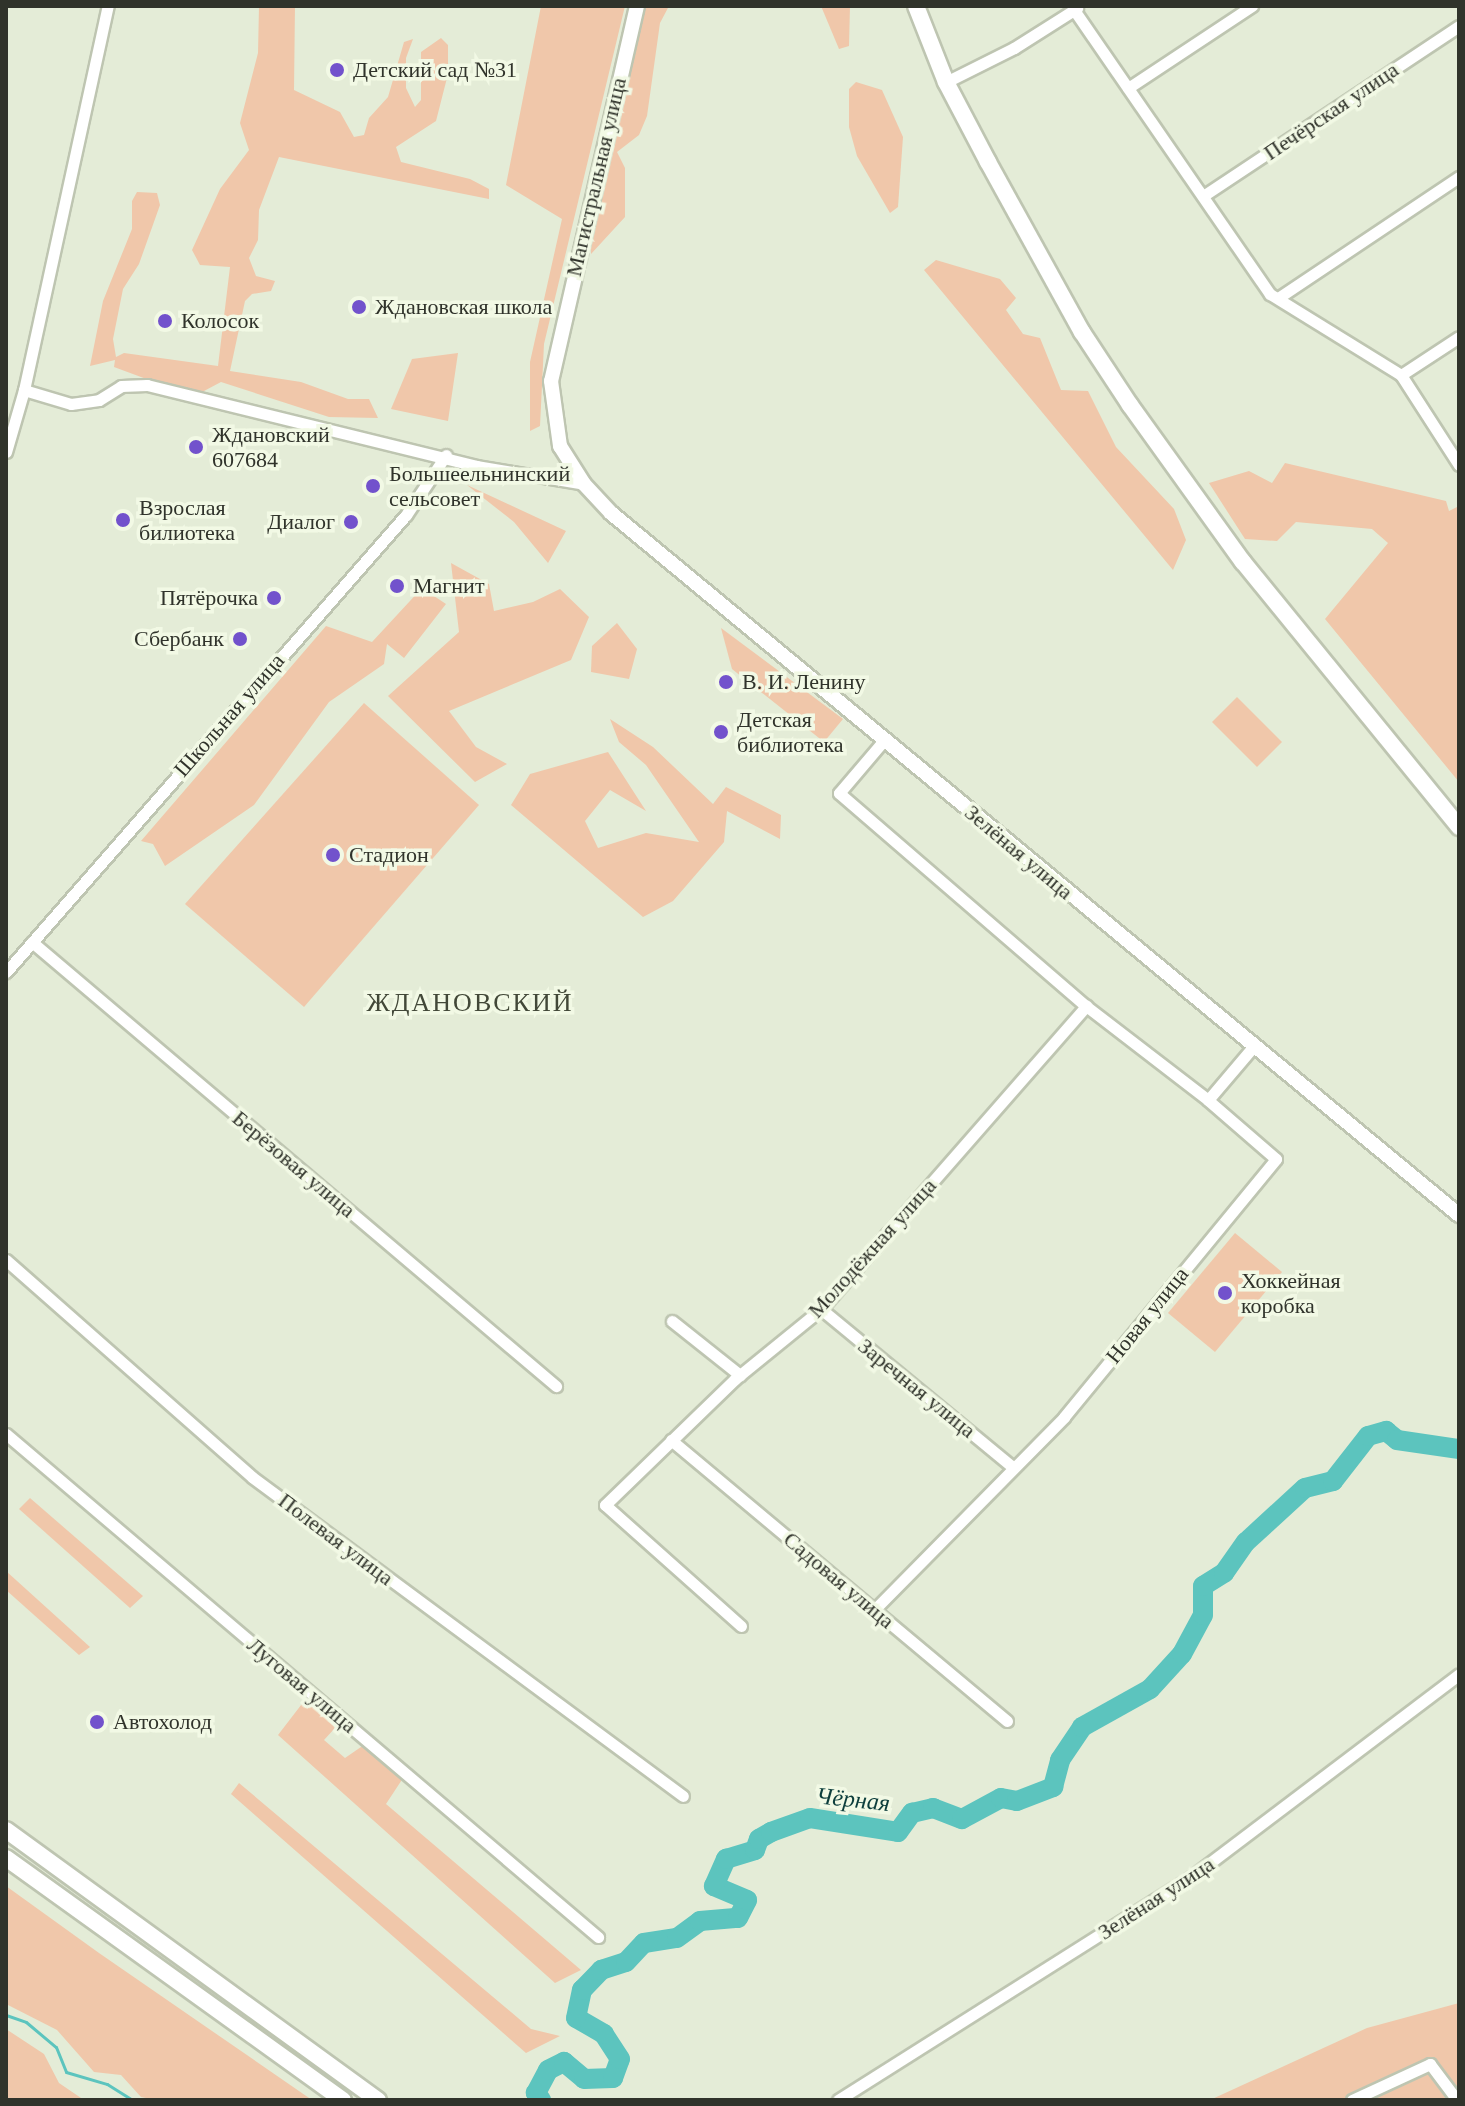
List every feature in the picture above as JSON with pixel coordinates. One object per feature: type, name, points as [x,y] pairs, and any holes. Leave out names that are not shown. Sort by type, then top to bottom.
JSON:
[{"type":"main road","points":[[916,6],[946,82],[1082,332],[1186,489],[1459,827]]},
{"type":"main road","points":[[6,1830],[378,2100]]},
{"type":"main road","points":[[6,1858],[343,2100]]},
{"type":"street","points":[[6,452],[24,390],[108,6]]},
{"type":"street","name":"Магистральная улица","points":[[584,484],[560,446],[551,381],[637,6]]},
{"type":"street","points":[[1128,88],[1252,6]]},
{"type":"street","points":[[946,82],[1077,8],[1128,88],[1278,298],[1401,375],[1459,465]]},
{"type":"street","name":"Печёрская улица","points":[[1203,196],[1459,26]]},
{"type":"street","points":[[1278,298],[1459,177]]},
{"type":"street","points":[[1401,375],[1459,337]]},
{"type":"street","points":[[24,390],[71,404],[99,400],[121,386],[147,385],[303,426],[446,455],[477,466],[584,484]]},
{"type":"street","name":"Школьная улица","points":[[6,972],[406,515],[446,455]]},
{"type":"street","name":"Зелёная улица","points":[[584,484],[611,513],[1459,1215]]},
{"type":"street","points":[[885,739],[839,793],[1086,1006],[1208,1100],[1253,1047]]},
{"type":"street","name":"Берёзовая улица","points":[[32,942],[556,1386]]},
{"type":"street","name":"Молодёжная улица","points":[[741,1626],[605,1505],[740,1375],[821,1309],[1086,1006]]},
{"type":"street","name":"Новая улица","points":[[874,1610],[1064,1417],[1276,1159],[1208,1100]]},
{"type":"street","name":"Полевая улица","points":[[6,1260],[252,1477],[683,1796]]},
{"type":"street","name":"Заречная улица","points":[[821,1309],[1013,1467]]},
{"type":"street","points":[[672,1321],[740,1375]]},
{"type":"street","name":"Луговая улица","points":[[6,1434],[598,1937]]},
{"type":"street","name":"Садовая улица","points":[[671,1440],[1007,1721]]},
{"type":"street","name":"Зелёная улица","points":[[838,2100],[1191,1877],[1459,1674]]},
{"type":"street","points":[[1352,2100],[1430,2064],[1457,2100]]},
{"type":"shaded area","points":[[259,6],[295,6],[294,90],[340,112],[354,137],[364,135],[369,118],[388,97],[404,42],[413,39],[406,58],[406,88],[415,107],[421,100],[421,52],[441,38],[448,45],[448,74],[436,121],[396,147],[401,162],[470,179],[489,189],[489,199],[279,157],[259,210],[258,240],[249,258],[256,276],[275,281],[271,291],[252,294],[245,301],[230,371],[301,382],[348,399],[369,399],[378,418],[329,417],[221,382],[204,391],[176,390],[114,367],[115,360],[90,366],[103,301],[132,229],[132,201],[137,192],[157,193],[160,205],[139,264],[123,289],[113,339],[116,357],[124,353],[218,366],[230,267],[200,265],[192,250],[220,189],[249,150],[240,123],[258,53]]},
{"type":"shaded area","points":[[541,6],[625,6],[544,344],[540,426],[530,431],[530,362],[562,219],[506,185]]},
{"type":"shaded area","points":[[642,6],[669,6],[660,23],[647,116],[639,135],[617,152],[625,168],[625,217],[591,254],[591,219]]},
{"type":"shaded area","points":[[821,6],[850,6],[849,46],[839,49]]},
{"type":"shaded area","points":[[856,82],[882,90],[903,137],[898,207],[890,213],[857,156],[849,127],[849,89]]},
{"type":"shaded area","points":[[936,260],[1000,279],[1016,298],[1006,310],[1023,334],[1040,338],[1061,390],[1088,391],[1116,447],[1174,509],[1186,540],[1173,570],[924,270]]},
{"type":"shaded area","points":[[458,353],[448,421],[391,409],[412,359]]},
{"type":"shaded area","points":[[1285,463],[1446,501],[1449,511],[1459,506],[1459,782],[1325,619],[1388,543],[1372,529],[1296,522],[1277,541],[1245,539],[1209,483],[1249,471],[1272,483]]},
{"type":"shaded area","points":[[467,485],[566,531],[548,563],[514,522]]},
{"type":"shaded area","points":[[451,563],[489,584],[494,611],[533,602],[560,589],[589,617],[571,660],[449,711],[476,747],[507,764],[475,782],[388,696],[459,632]]},
{"type":"shaded area","points":[[422,588],[446,604],[404,658],[387,644],[384,664],[329,702],[254,805],[165,866],[153,844],[141,841],[326,626],[372,642]]},
{"type":"shaded area","points":[[617,623],[637,649],[629,679],[591,672],[592,646]]},
{"type":"shaded area","points":[[721,628],[843,719],[824,742],[732,669]]},
{"type":"shaded area","points":[[1237,697],[1282,742],[1257,767],[1212,722]]},
{"type":"shaded area","name":"Стадион","points":[[364,703],[479,805],[304,1007],[185,904]]},
{"type":"shaded area","points":[[610,719],[653,747],[713,804],[726,787],[781,815],[780,839],[727,811],[724,842],[673,901],[643,917],[511,805],[530,774],[608,752],[646,811],[610,790],[585,821],[598,848],[646,833],[699,842],[646,765],[619,742]]},
{"type":"shaded area","name":"Хоккейная коробка","points":[[1235,1233],[1282,1272],[1215,1352],[1168,1313]]},
{"type":"shaded area","points":[[30,1498],[143,1596],[130,1608],[19,1509]]},
{"type":"shaded area","points":[[6,1571],[90,1647],[79,1655],[6,1590]]},
{"type":"shaded area","points":[[308,1696],[335,1728],[324,1740],[345,1758],[374,1738],[409,1769],[386,1804],[581,1970],[555,1983],[278,1735]]},
{"type":"shaded area","points":[[239,1783],[531,2029],[560,2036],[526,2053],[231,1794]]},
{"type":"shaded area","points":[[6,1886],[312,2100],[156,2100],[141,2097],[121,2075],[94,2072],[57,2030],[6,2004]]},
{"type":"shaded area","points":[[1459,2003],[1459,2100],[1210,2100],[1367,2028]]},
{"type":"shaded area","points":[[6,2029],[44,2054],[59,2083],[84,2100],[6,2100]]},
{"type":"waterway","name":"Чёрная","points":[[541,2100],[536,2093],[548,2070],[564,2062],[584,2079],[613,2078],[620,2059],[604,2034],[576,2018],[582,1990],[601,1970],[626,1962],[644,1943],[677,1938],[700,1921],[738,1918],[747,1900],[714,1886],[726,1859],[755,1850],[759,1839],[771,1832],[810,1818],[898,1832],[912,1813],[933,1808],[962,1819],[1001,1798],[1017,1801],[1053,1787],[1060,1760],[1082,1727],[1150,1689],[1182,1654],[1203,1615],[1203,1586],[1224,1573],[1246,1542],[1305,1488],[1333,1481],[1368,1436],[1386,1431],[1397,1440],[1459,1449]]},
{"type":"waterway","points":[[6,2015],[26,2022],[56,2047],[66,2072],[107,2084],[133,2100]]},
{"type":"place","name":"Детский сад №31","points":[[337,70]]},
{"type":"place","name":"Ждановская школа","points":[[359,307]]},
{"type":"place","name":"Колосок","points":[[165,321]]},
{"type":"place","name":"Ждановский 607684","points":[[196,447]]},
{"type":"place","name":"Большеельнинский сельсовет","points":[[373,486]]},
{"type":"place","name":"Взрослая билиотека","points":[[123,520]]},
{"type":"place","name":"Диалог","points":[[351,522]]},
{"type":"place","name":"Магнит","points":[[397,586]]},
{"type":"place","name":"Пятёрочка","points":[[274,598]]},
{"type":"place","name":"Сбербанк","points":[[240,639]]},
{"type":"place","name":"В. И. Ленину","points":[[726,682]]},
{"type":"place","name":"Детская библиотека","points":[[721,732]]},
{"type":"place","name":"Стадион","points":[[333,855]]},
{"type":"place","name":"Хоккейная коробка","points":[[1225,1293]]},
{"type":"place","name":"Автохолод","points":[[97,1722]]},
{"type":"district","name":"ЖДАНОВСКИЙ","points":[[470,1003]]}]
